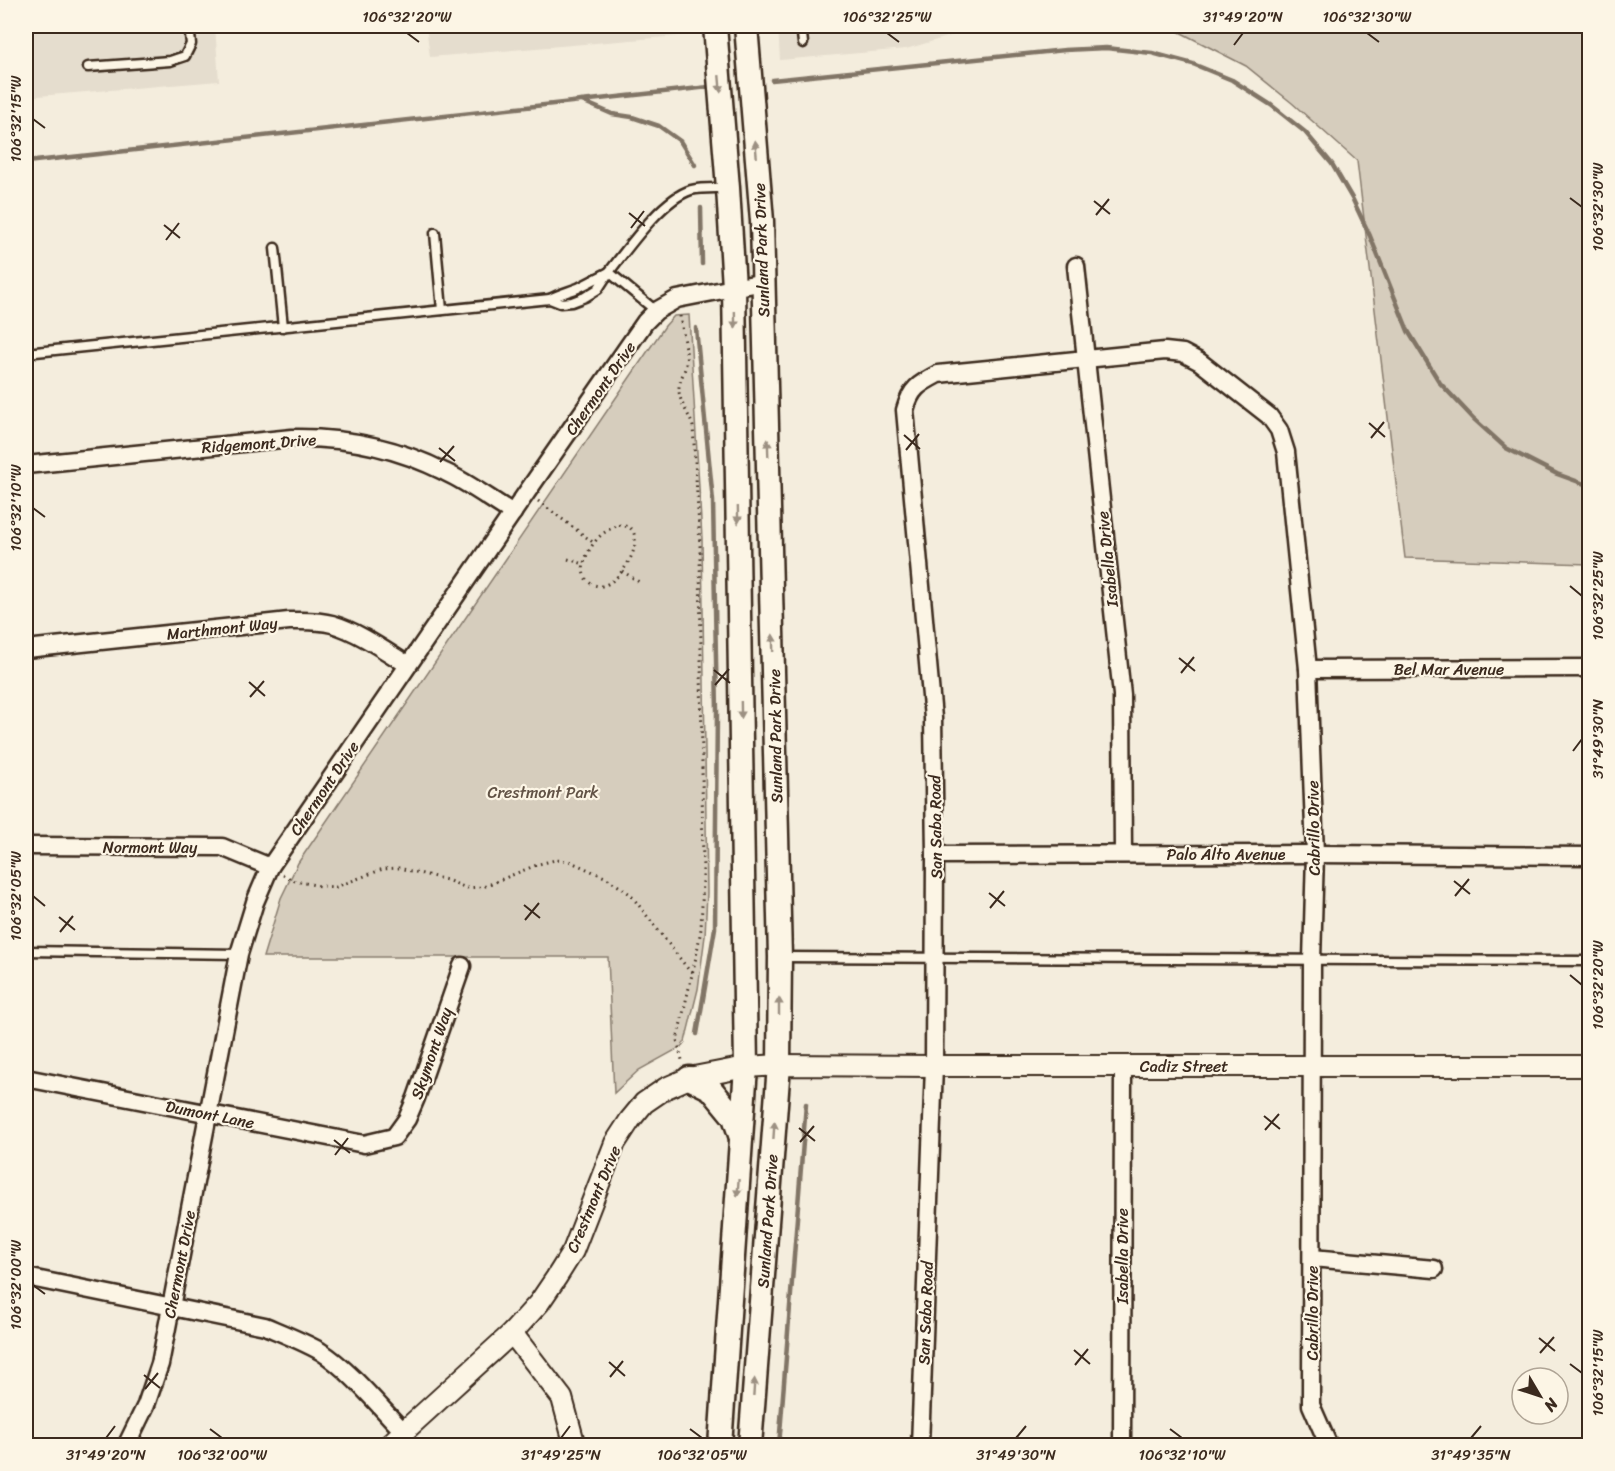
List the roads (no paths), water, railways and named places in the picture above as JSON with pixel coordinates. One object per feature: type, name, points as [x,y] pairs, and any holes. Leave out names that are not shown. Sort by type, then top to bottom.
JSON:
[{"type":"main road","name":"Sunland Park Drive","points":[[715,26],[729,188],[734,287],[747,1067],[720,1446]]},
{"type":"main road","name":"Sunland Park Drive","points":[[746,26],[762,221],[780,957],[779,1065],[750,1446]]},
{"type":"main road","points":[[685,1069],[711,1089],[724,1104],[734,1117],[741,1139]]},
{"type":"street","name":"Isabella Drive","points":[[1076,266],[1122,695],[1123,854]]},
{"type":"street","name":"Chermont Drive","points":[[126,1446],[146,1405],[160,1364],[239,954],[255,902],[270,867],[645,322],[656,311],[676,299],[764,282]]},
{"type":"street","name":"Cabrillo Drive","points":[[1085,359],[1165,351],[1183,353],[1200,362],[1269,416],[1278,430],[1286,452],[1308,669],[1315,854],[1311,1066],[1311,1405],[1329,1446]]},
{"type":"street","name":"San Saba Road","points":[[920,1446],[934,1066],[935,855],[933,718],[905,410],[909,396],[920,383],[938,374],[1085,359]]},
{"type":"street","name":"Ridgemont Drive","points":[[26,465],[292,438],[349,441],[382,448],[446,472],[513,513]]},
{"type":"street","name":"Marthmont Way","points":[[26,649],[289,621],[311,621],[330,623],[352,631],[408,665]]},
{"type":"street","name":"Bel Mar Avenue","points":[[1308,669],[1590,668]]},
{"type":"street","name":"Normont Way","points":[[26,846],[222,847],[270,867]]},
{"type":"street","name":"Palo Alto Avenue","points":[[935,855],[1590,856]]},
{"type":"street","name":"Skymont Way","points":[[394,1137],[407,1119],[416,1098],[462,966]]},
{"type":"street","name":"Crestmont Drive","points":[[388,1446],[512,1333],[538,1303],[573,1251],[615,1143],[644,1103],[666,1088],[685,1069],[779,1065]]},
{"type":"street","name":"Cadiz Street","points":[[779,1065],[1590,1066]]},
{"type":"street","name":"Isabella Drive","points":[[1122,1446],[1123,1066]]},
{"type":"street","name":"Dumont Lane","points":[[26,1078],[364,1144],[394,1137]]},
{"type":"street","points":[[1312,1258],[1434,1269]]},
{"type":"street","points":[[26,1277],[265,1326],[321,1352],[341,1367],[403,1431]]},
{"type":"street","points":[[512,1333],[562,1398],[575,1446]]},
{"type":"lane","points":[[88,67],[170,61],[185,56],[191,44],[189,26]]},
{"type":"lane","points":[[801,26],[803,43]]},
{"type":"lane","points":[[26,353],[550,299],[609,272],[663,207],[677,196],[692,189],[729,188]]},
{"type":"lane","points":[[435,233],[442,310]]},
{"type":"lane","points":[[275,248],[283,327]]},
{"type":"lane","points":[[609,272],[656,311]]},
{"type":"lane","points":[[26,951],[239,954]]},
{"type":"lane","points":[[780,957],[1590,961]]},
{"type":"waterway","points":[[772,80],[1065,50],[1106,48],[1152,53],[1193,64],[1232,80],[1271,105],[1305,132],[1332,164],[1370,236],[1408,331],[1440,383],[1506,448],[1557,474],[1590,486]]},
{"type":"waterway","points":[[26,162],[709,87]]},
{"type":"waterway","points":[[582,101],[612,114],[632,117],[659,126],[680,141],[695,165]]},
{"type":"waterway","points":[[701,208],[702,264]]},
{"type":"waterway","points":[[696,328],[713,501],[717,711],[715,928],[697,1034]]},
{"type":"waterway","points":[[779,1446],[806,1104]]},
{"type":"park label","name":"Crestmont Park","points":[[543,792]]}]
